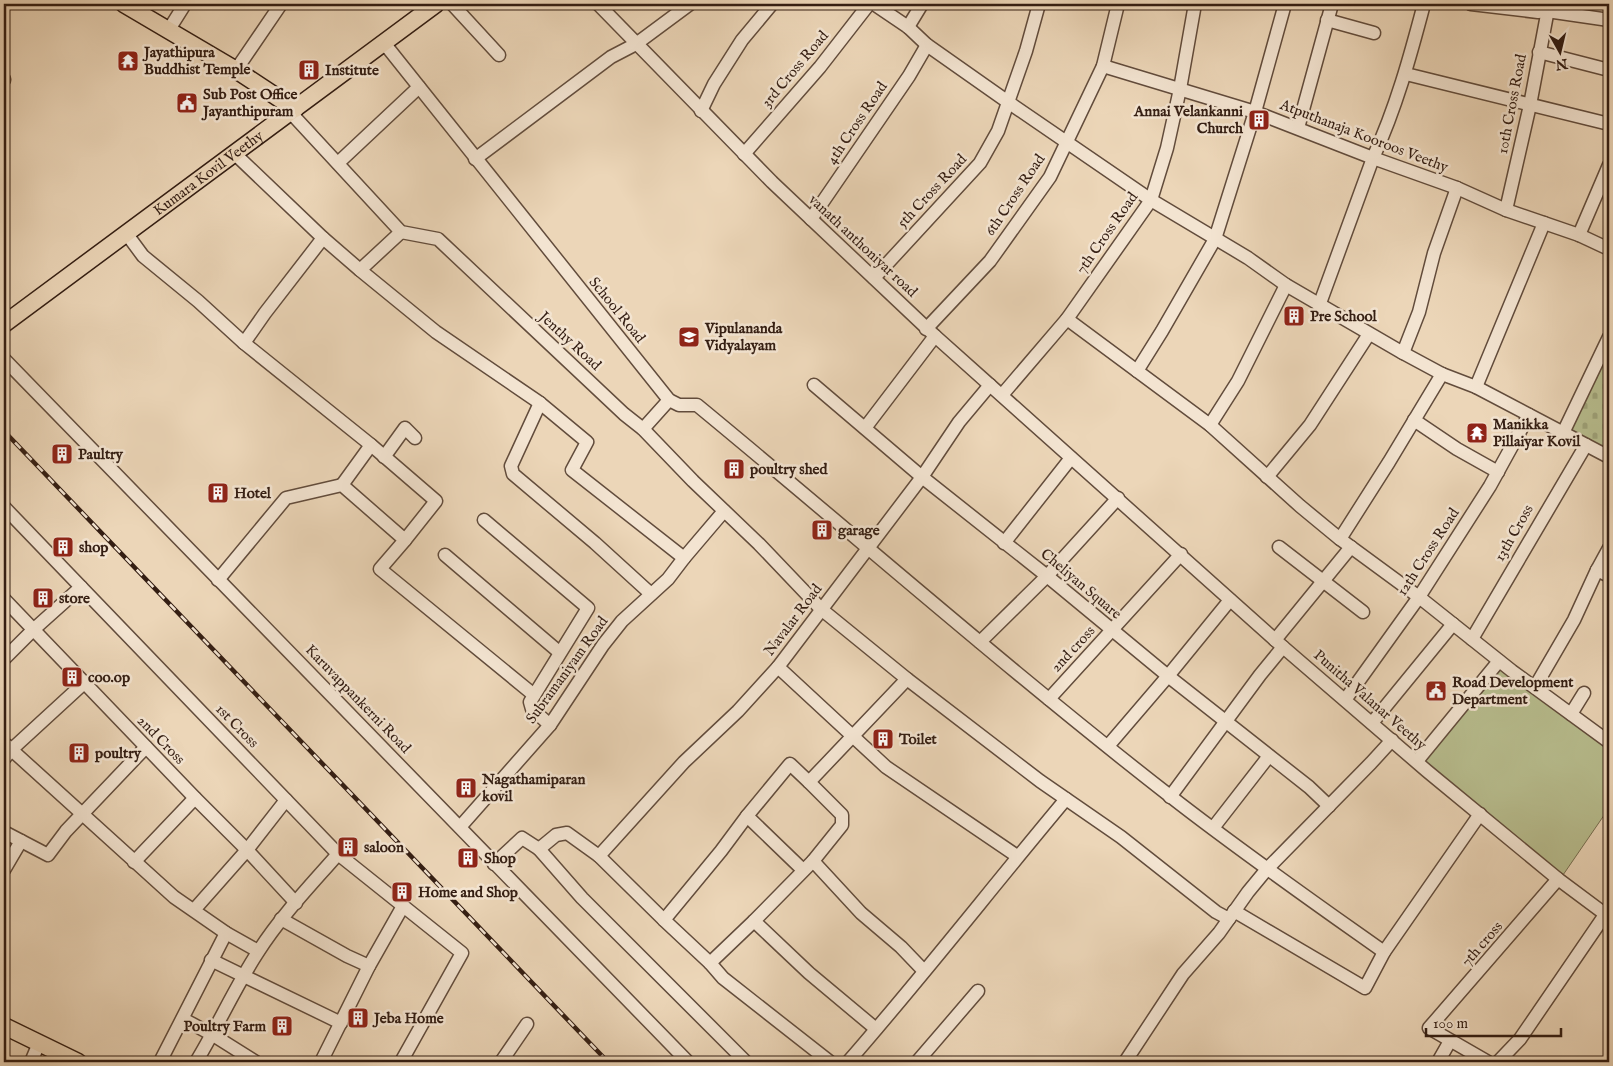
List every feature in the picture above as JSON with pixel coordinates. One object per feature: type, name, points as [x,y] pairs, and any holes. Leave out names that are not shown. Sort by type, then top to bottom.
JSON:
[{"type":"main road","points":[[124,4],[236,70],[293,111]]},
{"type":"main road","name":"Kumara Kovil Veethy","points":[[4,324],[293,111],[384,43],[431,5]]},
{"type":"main road","points":[[4,1026],[78,1062]]},
{"type":"street","points":[[168,31],[186,4]]},
{"type":"street","points":[[236,70],[281,4]]},
{"type":"street","points":[[452,4],[499,55]]},
{"type":"street","name":"vanath anthoniyar road","points":[[598,4],[701,111],[811,219],[931,332],[1118,498]]},
{"type":"street","points":[[475,159],[611,57],[636,44],[690,4]]},
{"type":"street","points":[[701,111],[714,84],[742,40],[772,4]]},
{"type":"street","name":"3rd Cross Road","points":[[744,154],[820,68],[869,4]]},
{"type":"street","points":[[874,4],[908,27],[927,45],[1151,200],[1248,258],[1320,306],[1442,374],[1476,387],[1609,457]]},
{"type":"street","points":[[908,27],[922,4]]},
{"type":"street","name":"5th Cross Road","points":[[874,278],[980,163],[998,131],[1026,51],[1039,4]]},
{"type":"street","name":"6th Cross Road","points":[[865,428],[931,332],[990,261],[1050,177],[1104,66],[1118,4]]},
{"type":"street","name":"7th Cross Road","points":[[1002,395],[1067,319],[1151,200],[1167,148],[1195,4]]},
{"type":"street","points":[[1137,371],[1215,239],[1255,112],[1286,4]]},
{"type":"street","points":[[1298,128],[1332,4]]},
{"type":"street","points":[[1320,306],[1373,158],[1406,74],[1424,4]]},
{"type":"street","points":[[1471,4],[1538,12],[1548,8],[1609,20]]},
{"type":"street","name":"10th Cross Road","points":[[1506,210],[1530,105],[1548,8]]},
{"type":"street","points":[[1327,20],[1374,33]]},
{"type":"street","name":"School Road","points":[[384,43],[669,400]]},
{"type":"street","name":"4th Cross Road","points":[[811,219],[909,76],[927,45]]},
{"type":"street","points":[[1539,52],[1609,70]]},
{"type":"street","name":"Atputhanaja Kooroos Veethy","points":[[1104,66],[1255,112],[1609,248]]},
{"type":"street","points":[[1406,74],[1609,124]]},
{"type":"street","points":[[338,163],[419,87]]},
{"type":"street","points":[[293,111],[401,232],[360,270]]},
{"type":"street","points":[[235,154],[323,238],[360,270],[436,332],[540,403],[587,442],[572,470],[684,558]]},
{"type":"street","points":[[1579,235],[1609,165]]},
{"type":"street","points":[[1403,353],[1419,312],[1434,253],[1457,188]]},
{"type":"street","points":[[1476,387],[1544,223]]},
{"type":"street","name":"Jenthy Road","points":[[401,232],[438,239],[624,414],[643,429],[821,609],[907,679],[1040,781],[1121,837],[1216,912],[1231,915],[1365,988],[1384,952]]},
{"type":"street","points":[[126,233],[143,256],[198,301],[244,343],[371,445],[436,501],[380,569],[534,695]]},
{"type":"street","points":[[244,343],[323,238]]},
{"type":"street","points":[[1210,425],[1242,373],[1286,285]]},
{"type":"street","points":[[1067,319],[1210,425],[1300,506],[1351,547],[1609,742]]},
{"type":"street","points":[[1267,477],[1310,426],[1369,334]]},
{"type":"street","points":[[1563,433],[1609,336]]},
{"type":"street","name":"Karuvappankerni Road","points":[[4,359],[688,1062]]},
{"type":"street","points":[[1340,538],[1442,374]]},
{"type":"street","name":"Navalar Road","points":[[599,856],[684,762],[738,711],[778,667],[922,477],[959,422],[990,385]]},
{"type":"street","name":"Cheliyan Square","points":[[814,386],[922,477],[1047,576],[1168,676],[1309,787],[1329,806]]},
{"type":"street","points":[[643,429],[669,400],[679,405],[697,405],[867,549],[1170,797],[1384,952],[1480,814]]},
{"type":"street","points":[[540,403],[511,466],[513,474],[596,542],[651,594]]},
{"type":"street","name":"12th Cross Road","points":[[1345,700],[1419,597],[1498,472],[1529,415]]},
{"type":"street","points":[[1414,420],[1457,449],[1498,472]]},
{"type":"street","points":[[384,456],[405,428],[415,438]]},
{"type":"street","name":"13th Cross","points":[[1472,638],[1586,444]]},
{"type":"street","points":[[218,580],[286,498],[342,485],[371,445]]},
{"type":"street","points":[[1004,543],[1071,458]]},
{"type":"street","points":[[342,485],[405,540]]},
{"type":"street","points":[[980,642],[1047,576],[1118,498]]},
{"type":"street","name":"Punitha Valanar Veethy","points":[[1118,498],[1279,644],[1416,761],[1558,879],[1608,914]]},
{"type":"street","name":"1st Cross","points":[[4,507],[338,854],[462,953],[400,1062]]},
{"type":"street","name":"Subramaniyam Road","points":[[460,827],[550,725],[603,645],[622,620],[668,579],[724,511]]},
{"type":"street","points":[[484,520],[588,608],[530,702],[532,709],[550,725]]},
{"type":"street","points":[[1279,547],[1363,612]]},
{"type":"street","points":[[1170,797],[1260,674],[1323,581],[1351,547]]},
{"type":"street","points":[[1535,687],[1574,620],[1609,548]]},
{"type":"street","name":"2nd cross","points":[[1049,699],[1181,554]]},
{"type":"street","points":[[445,555],[560,652]]},
{"type":"street","points":[[1597,570],[1609,576]]},
{"type":"street","points":[[4,659],[32,630],[81,587]]},
{"type":"street","name":"2nd Cross","points":[[4,599],[296,903]]},
{"type":"street","points":[[1108,746],[1230,600]]},
{"type":"street","points":[[1372,723],[1453,624]]},
{"type":"street","points":[[1416,761],[1500,661]]},
{"type":"street","points":[[778,667],[886,767],[1018,856]]},
{"type":"street","points":[[809,782],[907,679]]},
{"type":"street","points":[[84,683],[6,751],[83,814],[174,897],[226,933],[258,952]]},
{"type":"street","points":[[1572,714],[1584,694]]},
{"type":"street","points":[[1125,1062],[1183,974],[1219,933],[1267,869],[1371,764],[1392,740]]},
{"type":"street","points":[[4,832],[48,855],[66,831],[146,747]]},
{"type":"street","points":[[1213,828],[1269,756]]},
{"type":"street","points":[[664,920],[790,764],[842,816],[842,825],[803,870],[710,963]]},
{"type":"street","points":[[134,862],[195,798]]},
{"type":"street","points":[[848,1062],[1066,799]]},
{"type":"street","points":[[194,910],[247,850],[286,800]]},
{"type":"street","points":[[747,816],[803,870]]},
{"type":"street","points":[[539,849],[556,834],[567,833],[599,856],[710,963],[723,978],[830,1062]]},
{"type":"street","points":[[494,864],[522,838],[539,849],[582,898],[746,1062]]},
{"type":"street","points":[[4,870],[21,841]]},
{"type":"street","points":[[196,1062],[213,1035],[258,952],[281,919],[338,854]]},
{"type":"street","points":[[812,860],[861,913],[901,947],[924,971]]},
{"type":"street","name":"7th cross","points":[[1450,1041],[1429,1028],[1558,879]]},
{"type":"street","points":[[321,1062],[403,906]]},
{"type":"street","points":[[1498,1062],[1520,1039],[1608,914]]},
{"type":"street","points":[[281,919],[370,966]]},
{"type":"street","points":[[754,921],[809,973],[876,1029]]},
{"type":"street","points":[[160,1062],[226,933]]},
{"type":"street","points":[[211,960],[341,1023]]},
{"type":"street","points":[[917,1062],[978,991]]},
{"type":"street","points":[[183,1019],[256,1062]]},
{"type":"street","points":[[501,1062],[527,1024]]},
{"type":"street","points":[[1438,1062],[1450,1041],[1488,1062]]},
{"type":"street","points":[[31,1062],[39,1043]]},
{"type":"green space","points":[[1609,347],[1609,450],[1569,429]]},
{"type":"green space","points":[[1498,666],[1609,746],[1609,808],[1563,875],[1423,760]]},
{"type":"railway","points":[[4,431],[608,1062]]},
{"type":"place","name":"Jayathipura Buddhist Temple","points":[[128,61]]},
{"type":"place","name":"Institute","points":[[309,70]]},
{"type":"place","name":"Sub Post Office Jayanthipuram","points":[[187,103]]},
{"type":"place","name":"Annai Velankanni Church","points":[[1259,120]]},
{"type":"place","name":"Pre School","points":[[1294,316]]},
{"type":"place","name":"Vipulananda Vidyalayam","points":[[689,337]]},
{"type":"place","name":"Manikka Pillaiyar Kovil","points":[[1477,433]]},
{"type":"place","name":"Paultry","points":[[62,454]]},
{"type":"place","name":"poultry shed","points":[[734,469]]},
{"type":"place","name":"Hotel","points":[[218,493]]},
{"type":"place","name":"garage","points":[[822,530]]},
{"type":"place","name":"shop","points":[[63,547]]},
{"type":"place","name":"store","points":[[43,598]]},
{"type":"place","name":"coo.op","points":[[72,677]]},
{"type":"place","name":"Road Development Department","points":[[1436,691]]},
{"type":"place","name":"Toilet","points":[[883,739]]},
{"type":"place","name":"poultry","points":[[79,753]]},
{"type":"place","name":"Nagathamiparan kovil","points":[[466,788]]},
{"type":"place","name":"saloon","points":[[348,847]]},
{"type":"place","name":"Shop","points":[[468,858]]},
{"type":"place","name":"Home and Shop","points":[[402,892]]},
{"type":"place","name":"Jeba Home","points":[[358,1018]]},
{"type":"place","name":"Poultry Farm","points":[[282,1026]]}]
